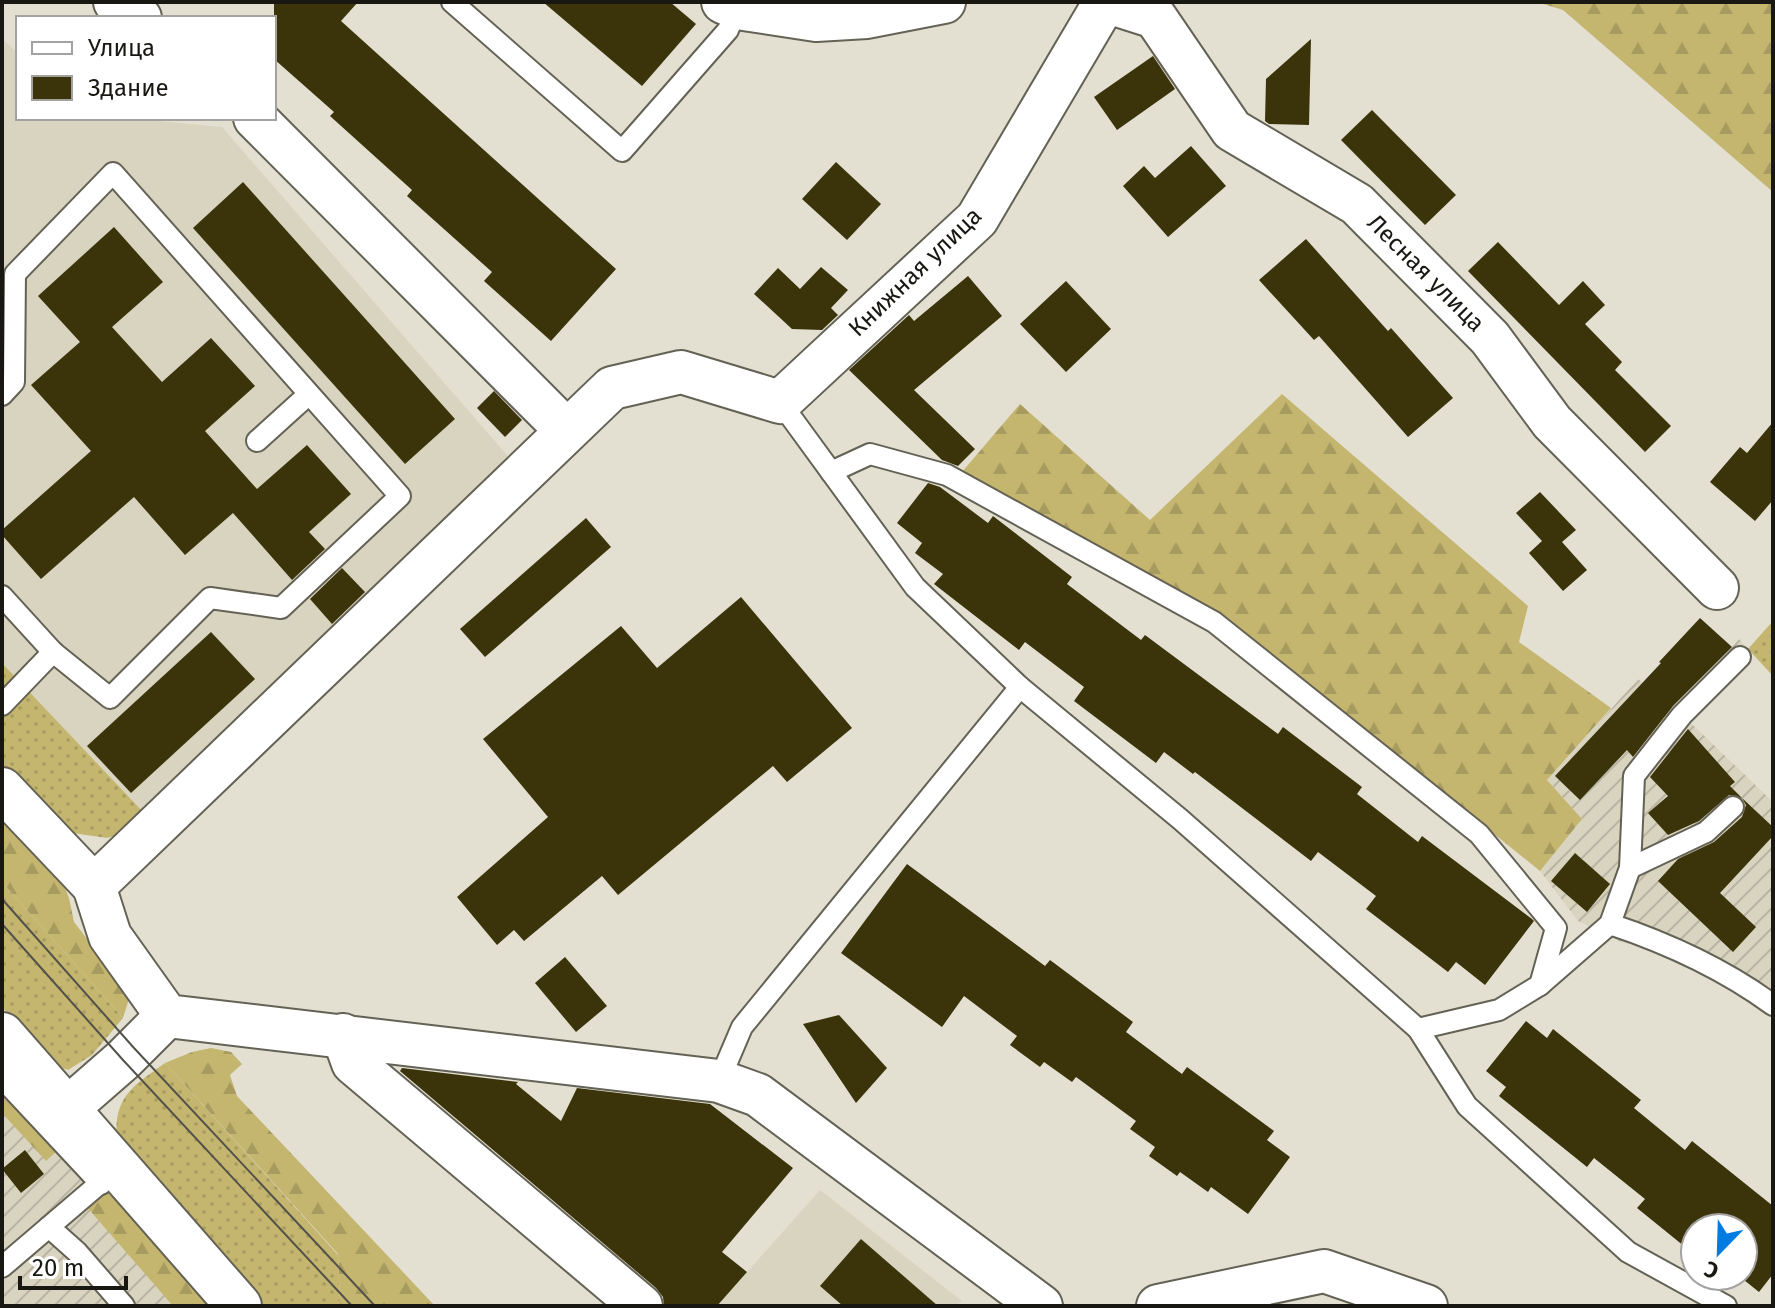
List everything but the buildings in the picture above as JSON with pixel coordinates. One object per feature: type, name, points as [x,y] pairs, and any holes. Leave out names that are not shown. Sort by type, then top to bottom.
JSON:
[{"type":"street","points":[[115,2],[137,16]]},
{"type":"street","points":[[730,5],[816,20],[867,17],[944,2]]},
{"type":"street","name":"Книжная улица","points":[[780,402],[977,219],[1106,2]]},
{"type":"street","name":"Лесная улица","points":[[1106,2],[1155,17],[1232,130],[1357,204],[1490,338],[1552,422],[1717,588]]},
{"type":"street","points":[[257,120],[566,430]]},
{"type":"street","points":[[94,886],[612,388],[681,372],[780,402]]},
{"type":"street","points":[[2,789],[94,886],[110,936],[167,1016],[719,1081],[758,1095],[1041,1306]]},
{"type":"street","points":[[68,1108],[167,1016]]},
{"type":"street","points":[[2,1035],[68,1108],[110,1176],[239,1306]]},
{"type":"street","points":[[343,1035],[353,1063],[641,1306]]},
{"type":"street","points":[[1158,1306],[1324,1271],[1426,1306]]},
{"type":"lane","points":[[452,2],[622,151],[728,30],[730,5]]},
{"type":"lane","points":[[2,395],[14,382],[15,274],[113,173],[400,496],[281,608],[210,598],[110,698],[53,652],[2,596]]},
{"type":"lane","points":[[257,441],[309,394]]},
{"type":"lane","points":[[780,402],[915,587],[1020,687],[1180,819],[1418,1029],[1467,1106],[1628,1252],[1726,1306]]},
{"type":"lane","points":[[831,472],[870,454],[947,475],[1214,622],[1479,834],[1556,928],[1540,985]]},
{"type":"lane","points":[[2,705],[53,652]]},
{"type":"lane","points":[[1418,1029],[1499,1010],[1540,985],[1610,924],[1630,868],[1634,776],[1682,715],[1740,657]]},
{"type":"lane","points":[[719,1081],[742,1027],[1020,687]]},
{"type":"lane","points":[[1630,868],[1706,832],[1733,807]]},
{"type":"lane","points":[[1610,924],[1657,940],[1750,988],[1773,1005]]},
{"type":"lane","points":[[2,1078],[110,1176],[2,1267]]},
{"type":"lane","points":[[49,1227],[77,1252],[124,1306]]},
{"type":"shaded area","points":[[2,39],[16,51],[16,120],[149,120],[222,127],[513,462],[146,815],[2,663]]},
{"type":"shaded area","points":[[1739,639],[1748,649],[1751,662],[1691,723],[1773,802],[1773,1019],[1737,991],[1656,949],[1621,942],[1578,921],[1540,871],[1582,819],[1547,780],[1638,679],[1676,712]]},
{"type":"shaded area","points":[[2,1056],[218,1306],[2,1306]]},
{"type":"shaded area","points":[[820,1190],[962,1301],[956,1306],[717,1306]]},
{"type":"green space","points":[[1537,2],[1773,2],[1773,192],[1563,10]]},
{"type":"green space","points":[[1282,394],[1528,606],[1519,642],[1611,708],[1547,780],[1582,819],[1540,871],[1224,615],[962,472],[1020,404],[1150,520]]},
{"type":"green space","points":[[1773,621],[1773,676],[1748,649]]},
{"type":"green space","points":[[2,663],[146,815],[129,832],[107,838],[73,833],[53,826],[2,772]]},
{"type":"green space","points":[[2,807],[55,863],[69,898],[74,922],[118,979],[129,999],[123,1018],[2,882]]},
{"type":"green space","points":[[2,882],[123,1018],[92,1055],[68,1070],[54,1065],[2,1007]]},
{"type":"green space","points":[[211,1048],[231,1052],[242,1064],[230,1075],[237,1096],[435,1306],[340,1306],[338,1254],[165,1063]]},
{"type":"green space","points":[[2,1056],[74,1135],[46,1161],[2,1113]]},
{"type":"green space","points":[[165,1063],[338,1255],[340,1306],[261,1306],[117,1141],[118,1114],[127,1094]]},
{"type":"green space","points":[[113,1184],[218,1306],[173,1306],[86,1206]]},
{"type":"tram line","points":[[2,899],[134,1048],[375,1306]]},
{"type":"tram line","points":[[2,924],[123,1060],[352,1306]]}]
